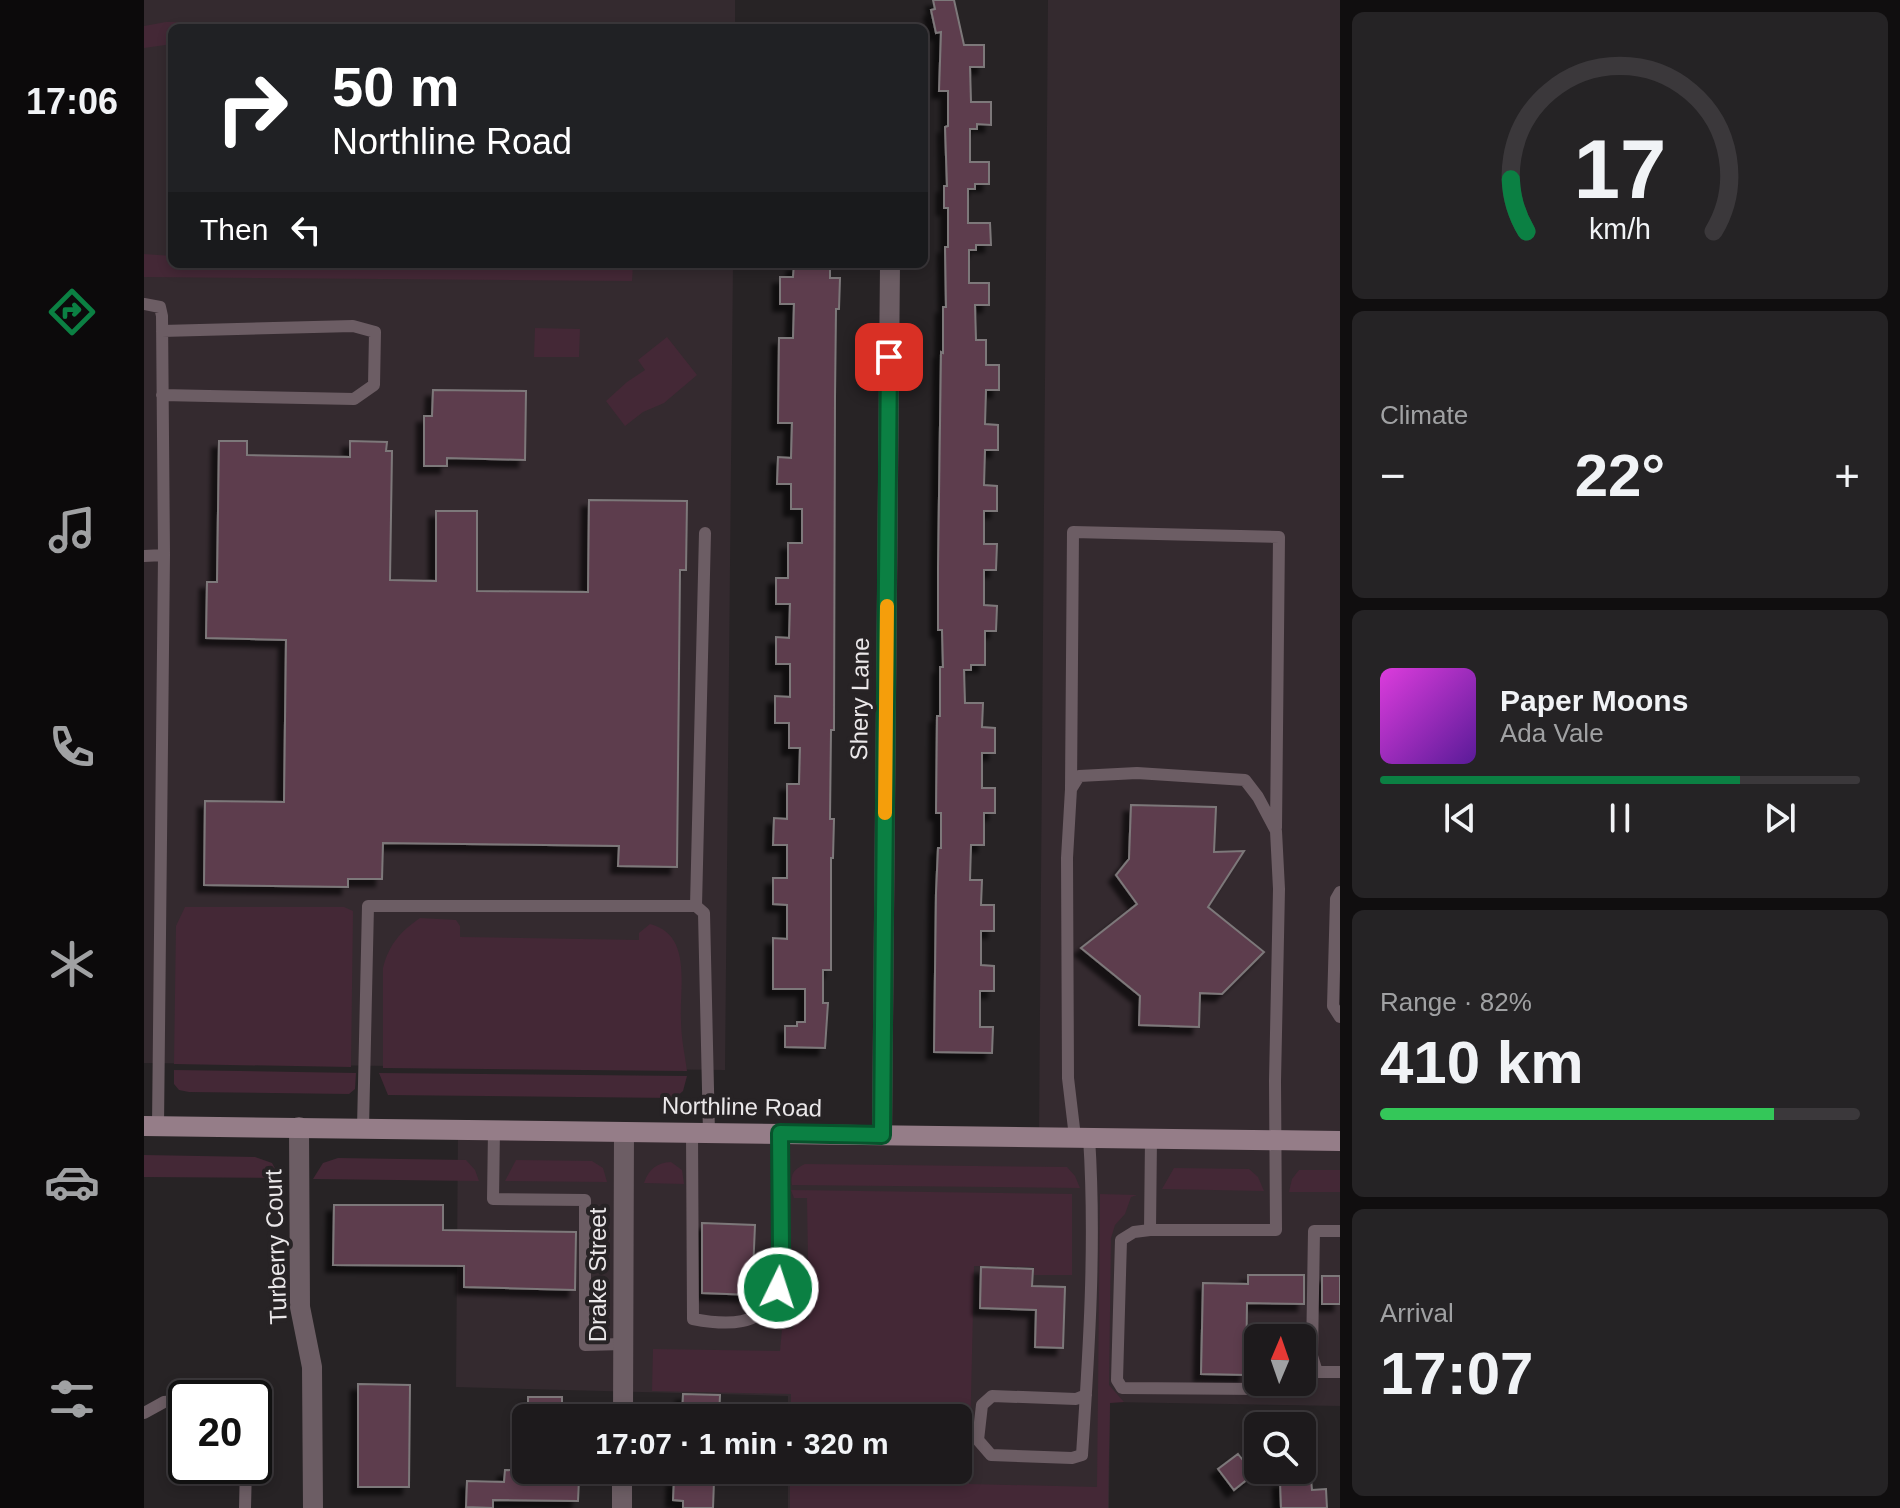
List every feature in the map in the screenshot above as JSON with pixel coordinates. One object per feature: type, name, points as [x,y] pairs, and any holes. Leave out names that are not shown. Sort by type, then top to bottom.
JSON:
[{"type":"main road","name":"Northline Road","points":[[151,1126],[1340,1141]]},
{"type":"street","name":"Shery Lane","points":[[882,1135],[890,268]]},
{"type":"street","name":"Turberry Court","points":[[299,1127],[300,1307],[312,1367],[313,1508]]},
{"type":"street","name":"Drake Street","points":[[623,1404],[624,1132]]},
{"type":"street","points":[[622,1484],[622,1508]]},
{"type":"lane","points":[[144,304],[160,307],[162,331],[164,555],[159,1046],[151,1126]]},
{"type":"lane","points":[[162,331],[353,326],[375,332],[374,385],[354,399],[162,395]]},
{"type":"lane","points":[[1086,1395],[1076,1399],[992,1396],[982,1405],[978,1440],[991,1455],[1072,1458],[1082,1455],[1086,1395],[1093,1191],[1067,1062],[1073,532],[1279,537],[1276,1230],[1150,1230],[1134,1232],[1121,1240],[1117,1380],[1122,1388],[1244,1389]]},
{"type":"lane","points":[[696,906],[705,533]]},
{"type":"lane","points":[[144,556],[164,555]]},
{"type":"lane","points":[[1071,789],[1079,776],[1094,775],[1137,773],[1245,780],[1276,831]]},
{"type":"lane","points":[[1340,892],[1336,899],[1333,1006],[1340,1017]]},
{"type":"lane","points":[[363,1128],[368,906],[696,906],[704,913],[701,1133],[693,1319],[718,1323],[742,1322],[761,1314],[778,1288],[781,1251],[780,1133]]},
{"type":"lane","points":[[144,1046],[159,1046]]},
{"type":"lane","points":[[494,1130],[493,1199],[585,1200],[585,1345],[623,1344]]},
{"type":"lane","points":[[1150,1230],[1151,1138]]},
{"type":"lane","points":[[1340,1231],[1314,1231],[1312,1356],[1317,1372],[1340,1372]]},
{"type":"lane","points":[[144,1413],[168,1402]]},
{"type":"lane","points":[[245,1508],[246,1484]]},
{"type":"shaded area","points":[[144,0],[735,0],[735,24],[168,24],[168,268],[733,268],[725,1070],[144,1063]]},
{"type":"shaded area","points":[[1048,0],[1340,0],[1340,1406],[1110,1402],[1109,1508],[788,1508],[788,1484],[972,1484],[972,1404],[788,1404],[788,1396],[456,1387],[458,1129],[1039,1136]]},
{"type":"shaded area","points":[[166,22],[389,24],[168,24],[168,45],[144,48],[144,26]]},
{"type":"shaded area","points":[[144,254],[168,256],[168,268],[633,268],[632,281],[144,277]]},
{"type":"shaded area","points":[[535,328],[580,329],[579,357],[534,357]]},
{"type":"shaded area","points":[[667,337],[697,375],[664,403],[643,412],[625,426],[606,401],[645,370],[638,360]]},
{"type":"shaded area","points":[[185,907],[344,907],[353,911],[351,1067],[174,1064],[176,926]]},
{"type":"shaded area","points":[[420,918],[456,920],[460,926],[460,937],[639,940],[639,933],[650,924],[664,930],[673,939],[681,964],[681,1027],[687,1071],[383,1068],[383,968],[397,939]]},
{"type":"shaded area","points":[[174,1070],[356,1073],[355,1089],[349,1094],[189,1092],[179,1090],[174,1084]]},
{"type":"shaded area","points":[[379,1073],[687,1076],[683,1091],[675,1098],[388,1095]]},
{"type":"shaded area","points":[[144,1155],[255,1157],[272,1163],[280,1178],[144,1177]]},
{"type":"shaded area","points":[[338,1158],[466,1160],[479,1181],[313,1179],[323,1163]]},
{"type":"shaded area","points":[[516,1160],[592,1161],[603,1168],[607,1182],[505,1181]]},
{"type":"shaded area","points":[[671,1162],[682,1170],[684,1184],[644,1183],[654,1168]]},
{"type":"shaded area","points":[[805,1164],[1067,1167],[1080,1188],[792,1185],[794,1172]]},
{"type":"shaded area","points":[[1174,1168],[1249,1169],[1258,1177],[1264,1191],[1162,1189]]},
{"type":"shaded area","points":[[1299,1170],[1340,1170],[1340,1192],[1289,1192],[1292,1179]]},
{"type":"shaded area","points":[[791,1190],[1072,1194],[1072,1275],[1034,1275],[1034,1267],[974,1266],[971,1404],[791,1404],[791,1394],[652,1391],[653,1349],[780,1351],[782,1329],[793,1329],[794,1320],[809,1319],[807,1198],[794,1198]]},
{"type":"shaded area","points":[[1100,1194],[1137,1195],[1131,1197],[1111,1238],[1109,1385],[1124,1402],[1110,1403],[1108,1508],[790,1508],[790,1484],[1097,1487]]},
{"type":"building","points":[[933,0],[954,0],[964,45],[984,45],[984,67],[970,67],[971,102],[991,102],[991,125],[977,124],[977,129],[970,129],[970,162],[989,162],[989,184],[975,184],[975,189],[968,189],[968,223],[990,223],[991,245],[976,245],[976,250],[969,250],[969,283],[989,283],[989,305],[975,305],[976,340],[986,340],[986,365],[999,365],[999,390],[986,390],[985,424],[998,425],[998,450],[985,450],[984,485],[997,486],[997,511],[984,511],[984,544],[997,544],[996,570],[984,570],[984,605],[997,606],[996,631],[985,631],[985,665],[971,665],[971,670],[964,670],[965,703],[983,703],[982,727],[995,728],[995,753],[982,753],[982,788],[995,788],[995,813],[984,813],[984,845],[971,845],[970,880],[982,880],[981,905],[994,905],[994,931],[981,931],[981,965],[994,966],[994,991],[980,991],[980,1027],[993,1027],[992,1053],[934,1052],[936,893],[938,848],[941,848],[941,813],[936,813],[937,716],[940,716],[940,667],[943,667],[942,630],[938,630],[938,569],[941,352],[943,307],[946,307],[945,247],[948,247],[948,208],[944,208],[944,186],[947,186],[945,127],[948,126],[948,91],[939,91],[941,32],[936,33],[931,10],[935,9]]},
{"type":"building","points":[[794,268],[830,268],[830,278],[840,278],[839,309],[836,309],[834,730],[831,730],[830,819],[834,819],[831,970],[823,970],[823,1003],[828,1003],[825,1048],[785,1047],[785,1026],[805,1022],[805,989],[773,989],[773,938],[787,939],[787,905],[773,904],[773,878],[787,878],[787,845],[773,845],[774,818],[787,819],[787,784],[799,784],[800,748],[789,748],[789,723],[775,723],[775,696],[790,697],[790,664],[776,664],[776,637],[789,638],[790,604],[776,604],[776,578],[788,578],[788,543],[802,543],[802,509],[791,509],[791,484],[777,484],[778,457],[791,458],[792,423],[778,423],[779,338],[793,338],[794,304],[780,304],[780,277],[793,277]]},
{"type":"building","points":[[433,390],[526,391],[525,460],[447,458],[447,466],[424,466],[424,416],[432,416]]},
{"type":"building","points":[[219,441],[247,441],[247,455],[350,457],[350,441],[387,442],[386,451],[392,451],[390,580],[436,581],[436,511],[477,511],[477,591],[588,592],[589,500],[687,501],[686,570],[680,570],[677,867],[618,866],[619,846],[383,843],[382,879],[348,879],[348,887],[204,885],[205,801],[284,802],[286,640],[206,638],[207,582],[217,582]]},
{"type":"building","points":[[1131,805],[1216,807],[1214,852],[1244,851],[1208,907],[1264,952],[1222,994],[1200,993],[1199,1027],[1139,1025],[1140,996],[1081,948],[1137,904],[1116,875],[1129,859]]},
{"type":"building","points":[[334,1205],[443,1205],[443,1230],[576,1232],[575,1290],[464,1287],[464,1266],[333,1265]]},
{"type":"building","points":[[702,1223],[755,1225],[752,1295],[702,1293]]},
{"type":"building","points":[[981,1267],[1033,1269],[1032,1286],[1065,1287],[1063,1348],[1035,1347],[1036,1310],[980,1308]]},
{"type":"building","points":[[1248,1275],[1304,1275],[1304,1304],[1247,1303],[1244,1375],[1201,1374],[1203,1283],[1248,1284]]},
{"type":"building","points":[[1322,1276],[1340,1276],[1340,1304],[1322,1304]]},
{"type":"building","points":[[358,1384],[410,1385],[409,1487],[358,1487]]},
{"type":"building","points":[[683,1394],[720,1395],[720,1404],[683,1404]]},
{"type":"building","points":[[528,1397],[562,1397],[562,1404],[528,1404]]},
{"type":"building","points":[[1238,1454],[1244,1462],[1244,1482],[1234,1490],[1218,1469]]},
{"type":"building","points":[[505,1470],[512,1470],[512,1484],[579,1484],[578,1501],[493,1500],[493,1508],[466,1507],[467,1481],[504,1482]]},
{"type":"building","points":[[674,1484],[714,1484],[713,1508],[683,1508],[683,1501],[673,1500]]},
{"type":"building","points":[[1280,1484],[1311,1484],[1312,1490],[1326,1489],[1327,1508],[1281,1508]]},
{"type":"slow traffic","points":[[885,813],[887,606]]},
{"type":"route","points":[[778,1288],[781,1251],[780,1133],[882,1135],[889,357]]}]
